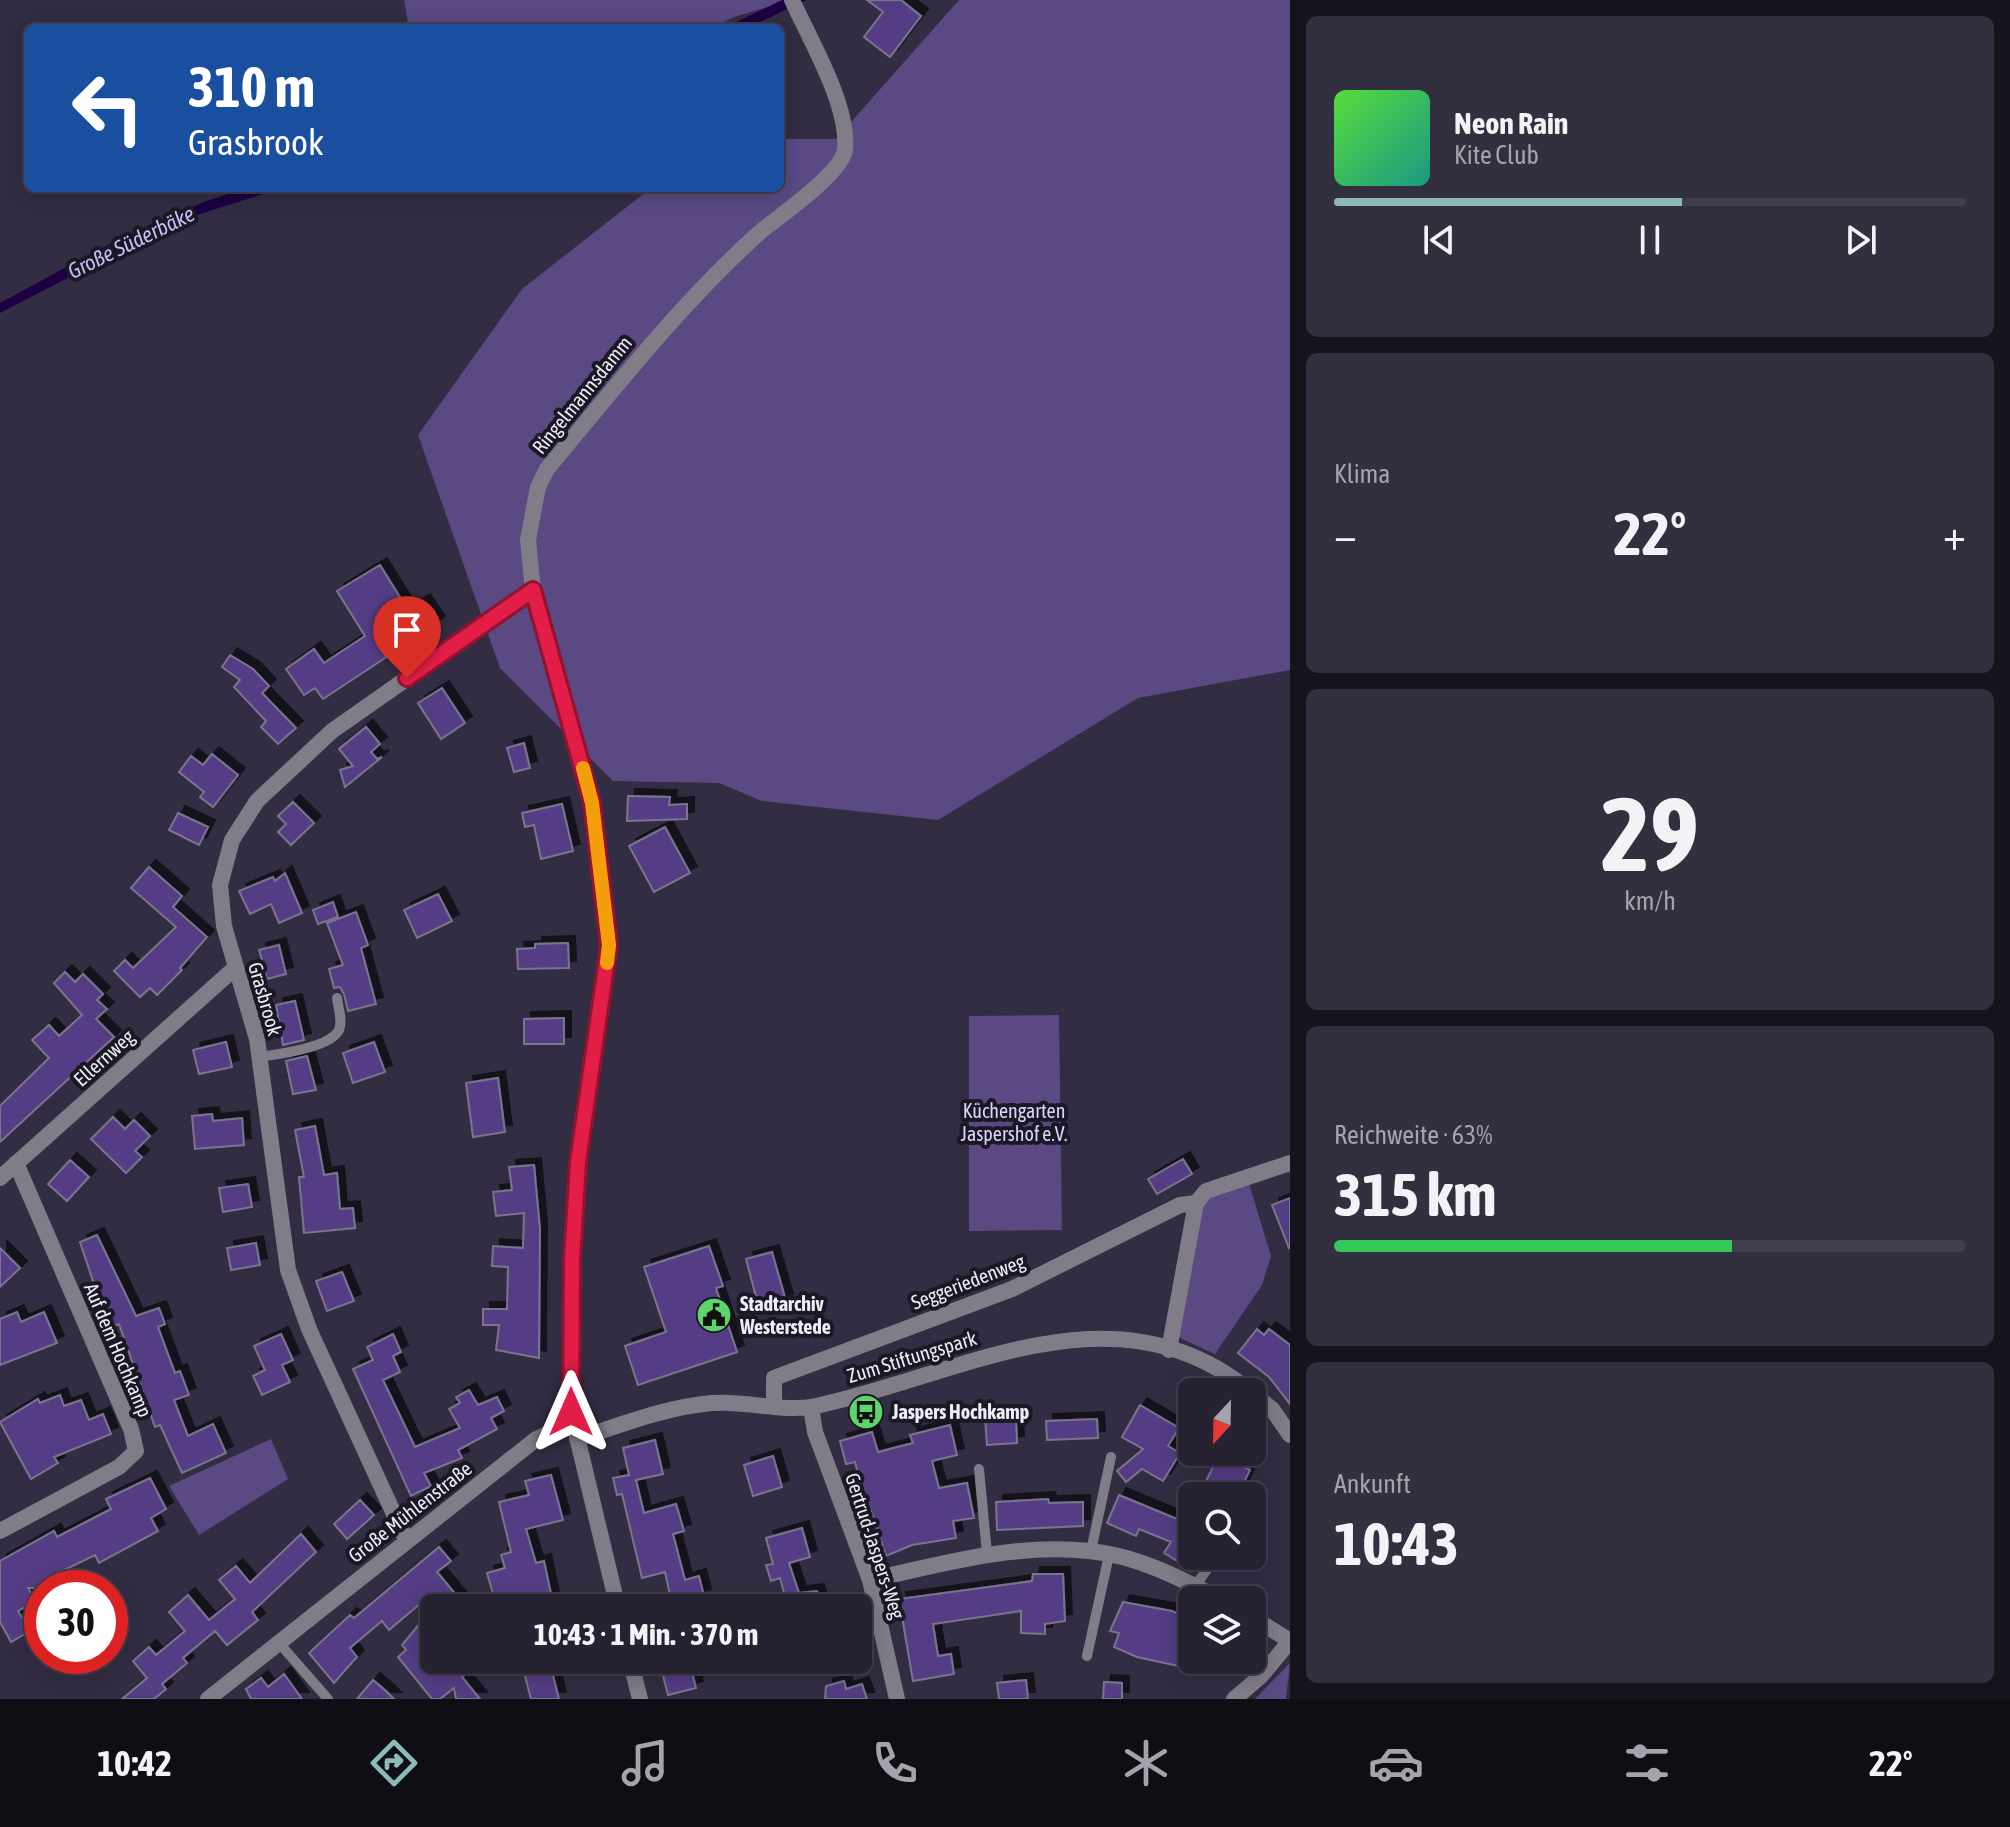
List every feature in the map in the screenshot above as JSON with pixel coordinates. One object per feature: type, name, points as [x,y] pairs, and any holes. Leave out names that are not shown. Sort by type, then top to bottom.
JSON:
[{"type":"street","name":"Ringelmannsdamm","points":[[615,1594],[576,1433],[572,1260],[578,1162],[609,945],[592,803],[533,590],[528,540],[538,487],[547,469],[652,341],[725,264],[833,172],[845,150],[835,93],[792,0]]},
{"type":"street","name":"Grasbrook","points":[[406,1540],[347,1416],[288,1270],[260,1057],[224,926],[220,885],[223,861],[232,840],[257,801],[332,731],[533,590]]},
{"type":"street","name":"Ellernweg","points":[[0,1178],[235,968]]},
{"type":"street","name":"Auf dem Hochkamp","points":[[0,1531],[119,1467],[136,1451],[131,1429],[16,1163]]},
{"type":"street","name":"Seggeriedenweg","points":[[774,1404],[774,1378],[1012,1289],[1180,1205],[1196,1203],[1206,1191],[1290,1163]]},
{"type":"street","points":[[1169,1350],[1196,1203]]},
{"type":"street","name":"Zum Stiftungspark","points":[[576,1433],[714,1403],[811,1407],[1007,1349],[1059,1339],[1107,1339],[1169,1350],[1234,1378]]},
{"type":"street","name":"Zum Stiftungspark","points":[[1266,1404],[1290,1435]]},
{"type":"street","name":"Gertrud-Jaspers-Weg","points":[[811,1407],[815,1432],[870,1580],[897,1699]]},
{"type":"street","name":"Große Mühlenstraße","points":[[208,1699],[535,1440],[557,1429],[576,1433]]},
{"type":"street","points":[[870,1580],[987,1554],[1091,1551],[1160,1570],[1195,1586]]},
{"type":"street","points":[[1234,1699],[1290,1641],[1266,1626]]},
{"type":"street","points":[[634,1674],[640,1699]]},
{"type":"lane","points":[[260,1057],[301,1050],[332,1038],[339,1029],[337,998]]},
{"type":"lane","points":[[1091,1551],[1111,1457]]},
{"type":"lane","points":[[979,1469],[987,1554]]},
{"type":"lane","points":[[1087,1656],[1109,1555]]},
{"type":"lane","points":[[1195,1586],[1207,1570]]},
{"type":"lane","points":[[279,1643],[328,1699]]},
{"type":"green space","points":[[404,0],[792,0],[719,24],[408,24]]},
{"type":"green space","points":[[959,0],[1290,0],[1290,670],[1138,698],[938,820],[762,801],[719,783],[613,781],[500,668],[418,435],[522,289],[646,192],[784,192],[784,139],[836,139]]},
{"type":"green space","name":"Küchengarten Jaspershof e.V.","points":[[1059,1015],[1062,1230],[969,1231],[969,1016]]},
{"type":"green space","points":[[1247,1177],[1271,1256],[1262,1285],[1215,1354],[1182,1339],[1172,1330],[1198,1204]]},
{"type":"green space","points":[[271,1439],[288,1479],[199,1535],[169,1486]]},
{"type":"green space","points":[[1290,1663],[1286,1699],[1255,1699]]},
{"type":"water","points":[[782,0],[806,0],[756,24],[732,24]]},
{"type":"water","name":"Große Süderbäke","points":[[234,192],[269,192],[178,221],[0,313],[0,303],[120,239]]},
{"type":"building","points":[[867,0],[901,0],[921,16],[890,57],[864,37],[883,12]]},
{"type":"building","points":[[380,565],[408,610],[423,601],[438,623],[323,699],[315,688],[304,695],[286,669],[314,649],[324,663],[365,636],[337,591]]},
{"type":"building","points":[[230,655],[253,669],[269,686],[262,693],[296,728],[278,744],[261,727],[266,721],[234,687],[240,680],[222,667]]},
{"type":"building","points":[[442,688],[465,723],[441,739],[418,703]]},
{"type":"building","points":[[366,727],[380,744],[371,752],[377,759],[382,757],[345,787],[340,770],[353,766],[339,749]]},
{"type":"building","points":[[524,743],[530,768],[514,772],[507,748]]},
{"type":"building","points":[[212,754],[238,775],[213,807],[200,797],[204,792],[179,772],[191,756],[203,765]]},
{"type":"building","points":[[628,796],[670,797],[669,805],[687,804],[687,819],[627,821]]},
{"type":"building","points":[[293,802],[314,823],[291,845],[278,832],[286,824],[278,816]]},
{"type":"building","points":[[562,804],[573,851],[541,859],[534,825],[525,827],[522,813]]},
{"type":"building","points":[[178,813],[208,827],[199,845],[169,830]]},
{"type":"building","points":[[665,827],[690,873],[654,892],[629,846]]},
{"type":"building","points":[[149,867],[182,896],[173,907],[207,937],[180,968],[182,970],[157,995],[150,988],[140,997],[114,971],[125,960],[133,968],[176,927],[131,888]]},
{"type":"building","points":[[285,873],[302,913],[279,923],[271,904],[250,914],[239,891],[273,877],[275,881]]},
{"type":"building","points":[[438,894],[452,921],[417,938],[404,910]]},
{"type":"building","points":[[333,902],[338,917],[318,924],[313,910]]},
{"type":"building","points":[[356,912],[368,945],[361,948],[376,1004],[348,1011],[344,994],[340,987],[334,988],[329,969],[343,965],[327,923]]},
{"type":"building","points":[[568,943],[569,968],[518,969],[517,949],[535,948],[535,944]]},
{"type":"building","points":[[279,945],[286,974],[267,979],[259,950]]},
{"type":"building","points":[[65,972],[75,982],[83,974],[103,994],[97,1000],[107,1009],[96,1019],[114,1037],[0,1142],[0,1106],[49,1058],[32,1040],[49,1025],[59,1036],[82,1015],[54,983]]},
{"type":"building","points":[[295,1001],[304,1040],[283,1045],[276,1005]]},
{"type":"building","points":[[564,1018],[564,1044],[524,1044],[524,1019]]},
{"type":"building","points":[[226,1042],[232,1067],[199,1074],[193,1050]]},
{"type":"building","points":[[374,1042],[385,1072],[353,1083],[343,1053]]},
{"type":"building","points":[[307,1056],[316,1090],[293,1094],[286,1061]]},
{"type":"building","points":[[498,1078],[505,1132],[473,1137],[466,1083]]},
{"type":"building","points":[[212,1114],[213,1121],[242,1118],[244,1145],[195,1149],[192,1116]]},
{"type":"building","points":[[113,1117],[125,1129],[134,1120],[150,1136],[135,1151],[142,1157],[126,1173],[91,1139]]},
{"type":"building","points":[[315,1126],[324,1175],[337,1173],[340,1209],[353,1208],[355,1228],[304,1233],[299,1177],[304,1177],[295,1130]]},
{"type":"building","points":[[1183,1159],[1192,1174],[1157,1194],[1148,1179]]},
{"type":"building","points":[[70,1160],[89,1177],[67,1201],[48,1184]]},
{"type":"building","points":[[534,1165],[540,1229],[539,1358],[496,1350],[499,1325],[483,1325],[483,1309],[507,1309],[508,1267],[492,1266],[493,1246],[523,1248],[524,1213],[496,1216],[493,1192],[512,1190],[509,1167]]},
{"type":"building","points":[[248,1184],[252,1207],[223,1212],[219,1188]]},
{"type":"building","points":[[1290,1198],[1290,1247],[1289,1248],[1272,1205]]},
{"type":"building","points":[[97,1235],[136,1316],[159,1308],[165,1324],[158,1327],[175,1373],[180,1371],[189,1395],[174,1400],[188,1436],[213,1424],[226,1453],[182,1473],[160,1425],[155,1427],[119,1324],[112,1327],[97,1293],[80,1242]]},
{"type":"building","points":[[256,1243],[260,1265],[231,1270],[227,1248]]},
{"type":"building","name":"Stadtarchiv Westerstede","points":[[709,1246],[723,1286],[716,1288],[737,1352],[638,1385],[625,1346],[666,1332],[644,1267]]},
{"type":"building","points":[[0,1248],[20,1268],[0,1287]]},
{"type":"building","points":[[772,1252],[786,1301],[759,1308],[746,1259]]},
{"type":"building","points":[[342,1272],[354,1301],[327,1311],[316,1281]]},
{"type":"building","points":[[17,1312],[21,1322],[44,1312],[57,1343],[0,1365],[0,1319]]},
{"type":"building","points":[[1257,1329],[1264,1335],[1269,1329],[1290,1345],[1290,1404],[1269,1377],[1238,1353]]},
{"type":"building","points":[[281,1334],[293,1360],[282,1365],[290,1382],[262,1395],[253,1376],[265,1370],[254,1346]]},
{"type":"building","points":[[393,1334],[401,1352],[393,1356],[400,1372],[383,1380],[415,1447],[460,1428],[449,1409],[460,1403],[456,1397],[469,1390],[478,1405],[497,1397],[504,1411],[491,1418],[497,1429],[458,1450],[462,1458],[424,1473],[431,1486],[411,1496],[353,1369],[373,1360],[367,1347]]},
{"type":"building","points":[[60,1395],[64,1406],[81,1400],[89,1420],[103,1414],[111,1434],[54,1457],[58,1463],[31,1479],[0,1422],[38,1399],[40,1403]]},
{"type":"building","points":[[1140,1405],[1178,1427],[1168,1446],[1178,1452],[1178,1456],[1163,1481],[1142,1469],[1126,1482],[1117,1471],[1143,1449],[1122,1437]]},
{"type":"building","points":[[1016,1415],[1017,1443],[987,1445],[985,1417]]},
{"type":"building","points":[[1097,1419],[1098,1438],[1047,1440],[1046,1421]]},
{"type":"building","points":[[950,1425],[957,1455],[932,1461],[939,1488],[967,1483],[974,1518],[953,1521],[956,1538],[912,1545],[886,1556],[869,1505],[866,1506],[855,1462],[846,1464],[840,1441],[872,1432],[878,1452],[913,1443],[910,1435]]},
{"type":"building","points":[[655,1440],[663,1474],[636,1480],[644,1513],[676,1504],[684,1531],[673,1534],[685,1580],[699,1576],[704,1594],[670,1594],[665,1572],[642,1578],[622,1494],[617,1495],[613,1478],[629,1475],[623,1448]]},
{"type":"building","points":[[773,1456],[782,1487],[753,1496],[744,1465]]},
{"type":"building","points":[[1214,1466],[1242,1466],[1250,1470],[1244,1482],[1206,1482]]},
{"type":"building","points":[[551,1475],[563,1520],[526,1529],[536,1563],[544,1561],[551,1594],[493,1594],[487,1573],[505,1568],[501,1555],[511,1552],[499,1502],[529,1495],[525,1481]]},
{"type":"building","points":[[150,1478],[166,1509],[151,1518],[158,1531],[99,1563],[95,1555],[64,1570],[24,1570],[24,1608],[18,1611],[24,1621],[24,1634],[11,1642],[0,1622],[0,1561],[54,1531],[57,1537],[111,1509],[106,1499]]},
{"type":"building","points":[[1119,1495],[1178,1519],[1178,1562],[1164,1553],[1171,1542],[1139,1529],[1136,1536],[1107,1523]]},
{"type":"building","points":[[1048,1499],[1049,1503],[1083,1502],[1083,1526],[997,1530],[996,1502]]},
{"type":"building","points":[[360,1500],[374,1515],[347,1539],[334,1524]]},
{"type":"building","points":[[802,1528],[810,1557],[789,1563],[799,1593],[817,1591],[818,1594],[784,1594],[780,1578],[771,1581],[766,1565],[773,1564],[766,1538]]},
{"type":"building","points":[[301,1534],[316,1552],[252,1612],[258,1620],[227,1645],[215,1631],[183,1658],[187,1663],[162,1684],[166,1689],[154,1699],[122,1699],[147,1678],[133,1661],[149,1647],[156,1655],[185,1631],[169,1612],[188,1595],[209,1620],[235,1599],[219,1580],[236,1566],[250,1583]]},
{"type":"building","points":[[439,1547],[451,1561],[437,1572],[455,1594],[420,1594],[420,1604],[389,1630],[382,1621],[350,1648],[357,1657],[334,1683],[309,1653],[350,1615],[354,1618]]},
{"type":"building","points":[[1033,1574],[1063,1574],[1065,1621],[1045,1624],[1045,1634],[1021,1633],[1021,1611],[933,1624],[938,1656],[951,1654],[954,1674],[913,1681],[899,1599],[1032,1581]]},
{"type":"building","points":[[1123,1602],[1178,1614],[1178,1666],[1137,1657],[1114,1647],[1119,1633],[1110,1631]]},
{"type":"building","points":[[420,1623],[420,1674],[466,1674],[462,1677],[480,1699],[456,1699],[454,1688],[440,1699],[432,1699],[398,1657],[406,1650],[402,1645]]},
{"type":"building","points":[[284,1674],[302,1699],[251,1699],[246,1689],[261,1678],[268,1687]]},
{"type":"building","points":[[524,1674],[553,1674],[559,1699],[531,1699]]},
{"type":"building","points":[[663,1674],[692,1674],[696,1688],[668,1695]]},
{"type":"building","points":[[373,1680],[386,1691],[394,1699],[357,1699]]},
{"type":"building","points":[[1026,1680],[1028,1699],[999,1699],[997,1683]]},
{"type":"building","points":[[844,1681],[846,1689],[862,1684],[867,1699],[825,1699],[826,1686]]},
{"type":"building","points":[[1104,1682],[1122,1683],[1122,1699],[1103,1699]]},
{"type":"slow traffic","points":[[583,768],[592,803],[609,945],[607,963]]},
{"type":"place","name":"Stadtarchiv Westerstede","points":[[714,1315]]},
{"type":"place","name":"Jaspers Hochkamp","points":[[866,1412]]},
{"type":"route","points":[[407,678],[533,590],[592,803],[609,945],[578,1162],[572,1260],[571,1412]]}]
